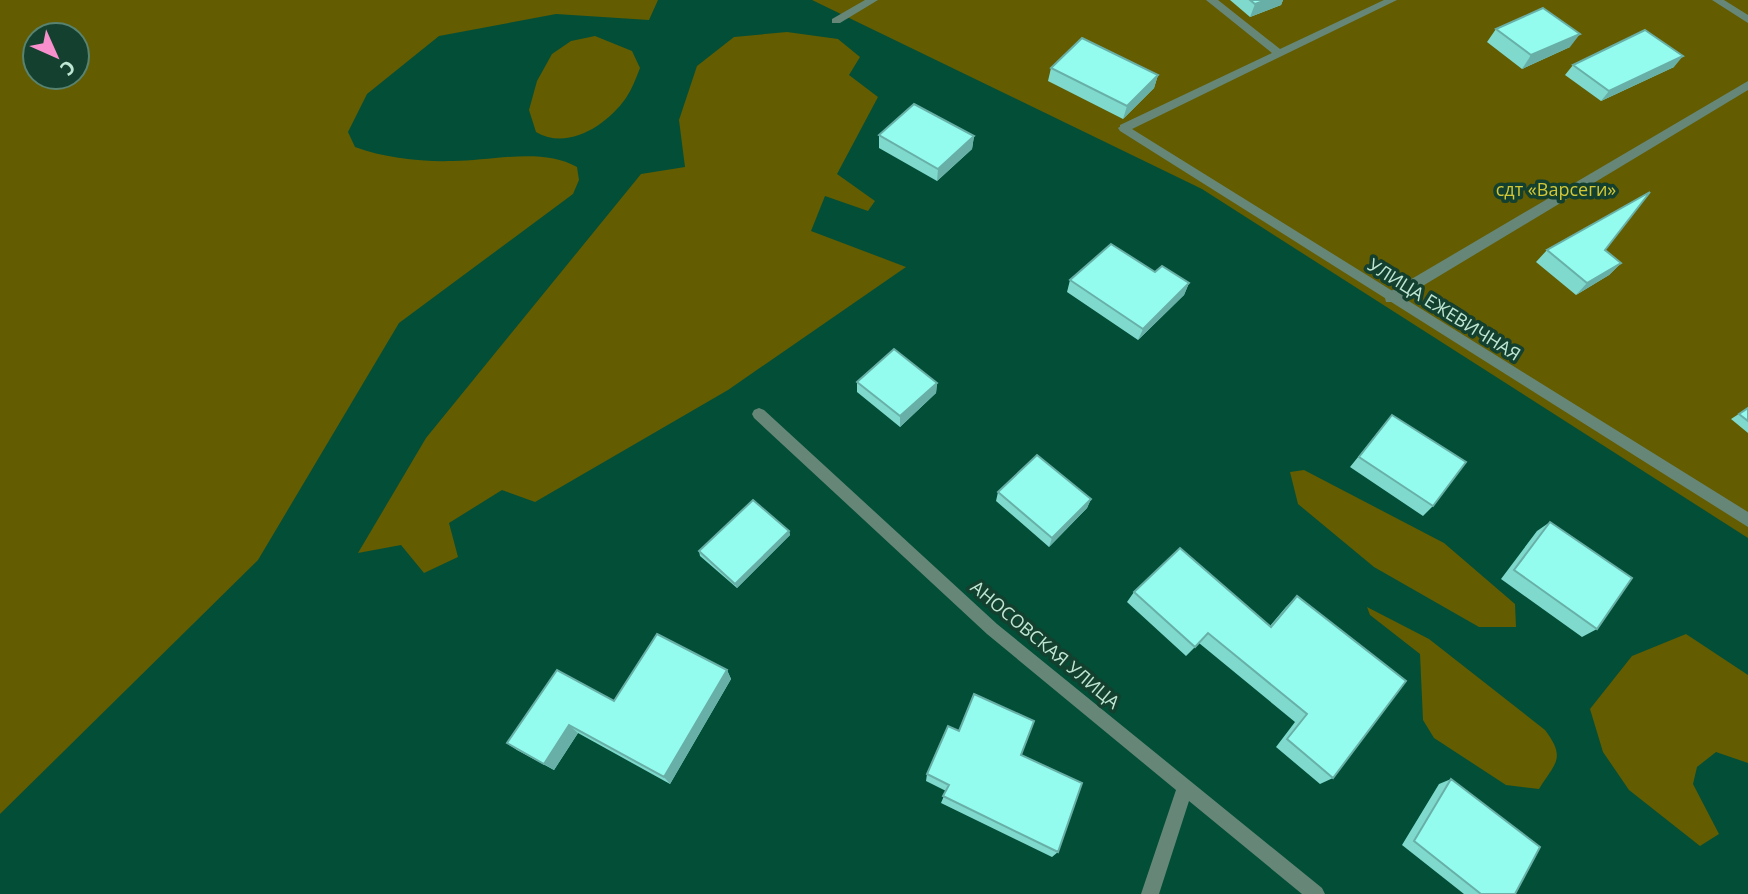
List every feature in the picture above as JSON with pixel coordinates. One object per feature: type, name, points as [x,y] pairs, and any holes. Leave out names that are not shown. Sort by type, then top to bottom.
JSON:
[{"type":"street","points":[[836,21],[873,0]]},
{"type":"street","points":[[1211,0],[1277,52],[1392,0]]},
{"type":"street","points":[[1717,0],[1748,20]]},
{"type":"street","name":"УЛИЦА ЕЖЕВИЧНАЯ","points":[[1277,52],[1124,128],[1748,520]]},
{"type":"street","points":[[1391,298],[1748,85]]},
{"type":"street","name":"АНОСОВСКАЯ УЛИЦА","points":[[759,414],[992,629],[1316,894]]},
{"type":"street","points":[[1150,894],[1185,789]]},
{"type":"green space","points":[[0,0],[658,0],[649,20],[556,14],[439,36],[367,94],[348,132],[355,147],[391,157],[428,161],[516,156],[548,158],[577,167],[579,180],[573,194],[399,323],[258,560],[0,814]]},
{"type":"green space","name":"сдт «Варсеги»","points":[[812,0],[1748,0],[1748,538],[1202,189]]},
{"type":"green space","points":[[787,32],[838,39],[860,57],[849,75],[878,97],[837,174],[875,201],[868,211],[825,196],[811,231],[906,267],[728,390],[535,502],[502,490],[449,523],[458,557],[424,573],[401,545],[358,553],[426,438],[641,174],[685,167],[679,120],[697,66],[734,37]]},
{"type":"green space","points":[[595,36],[632,51],[640,68],[628,95],[598,126],[574,137],[548,137],[536,132],[529,110],[537,81],[552,54],[571,41]]},
{"type":"green space","points":[[1304,470],[1444,543],[1515,604],[1516,627],[1479,627],[1374,567],[1298,504],[1290,472]]},
{"type":"green space","points":[[1367,607],[1429,639],[1545,730],[1557,754],[1554,766],[1539,789],[1506,785],[1434,738],[1423,720],[1420,654],[1370,615]]},
{"type":"green space","points":[[1686,634],[1748,675],[1748,763],[1716,752],[1697,767],[1693,784],[1719,834],[1700,846],[1629,790],[1603,752],[1590,709],[1632,656]]},
{"type":"building","points":[[1250,0],[1266,0],[1255,4]]},
{"type":"building","points":[[1543,8],[1580,34],[1531,55],[1496,29]]},
{"type":"building","points":[[1645,30],[1683,56],[1609,91],[1573,65]]},
{"type":"building","points":[[1082,38],[1158,75],[1127,106],[1051,68]]},
{"type":"building","points":[[914,104],[974,136],[938,169],[879,135]]},
{"type":"building","points":[[1650,192],[1605,250],[1621,263],[1587,283],[1547,250]]},
{"type":"building","points":[[1111,244],[1155,272],[1162,266],[1189,283],[1143,329],[1070,280]]},
{"type":"building","points":[[894,349],[937,383],[900,416],[857,382]]},
{"type":"building","points":[[1748,408],[1748,421],[1739,414]]},
{"type":"building","points":[[1392,415],[1466,462],[1433,506],[1359,457]]},
{"type":"building","points":[[1037,455],[1091,499],[1052,538],[998,492]]},
{"type":"building","points":[[753,500],[789,531],[735,584],[699,551]]},
{"type":"building","points":[[1550,522],[1632,578],[1597,629],[1514,570]]},
{"type":"building","points":[[1180,548],[1271,627],[1297,596],[1406,681],[1333,778],[1287,739],[1307,714],[1208,633],[1195,647],[1134,592]]},
{"type":"building","points":[[657,634],[727,670],[664,777],[569,725],[544,764],[507,743],[557,670],[614,701]]},
{"type":"building","points":[[974,694],[1034,721],[1021,755],[1082,783],[1058,852],[943,796],[949,785],[927,774],[948,726],[959,731]]},
{"type":"building","points":[[1451,779],[1540,847],[1515,894],[1481,894],[1414,841]]}]
